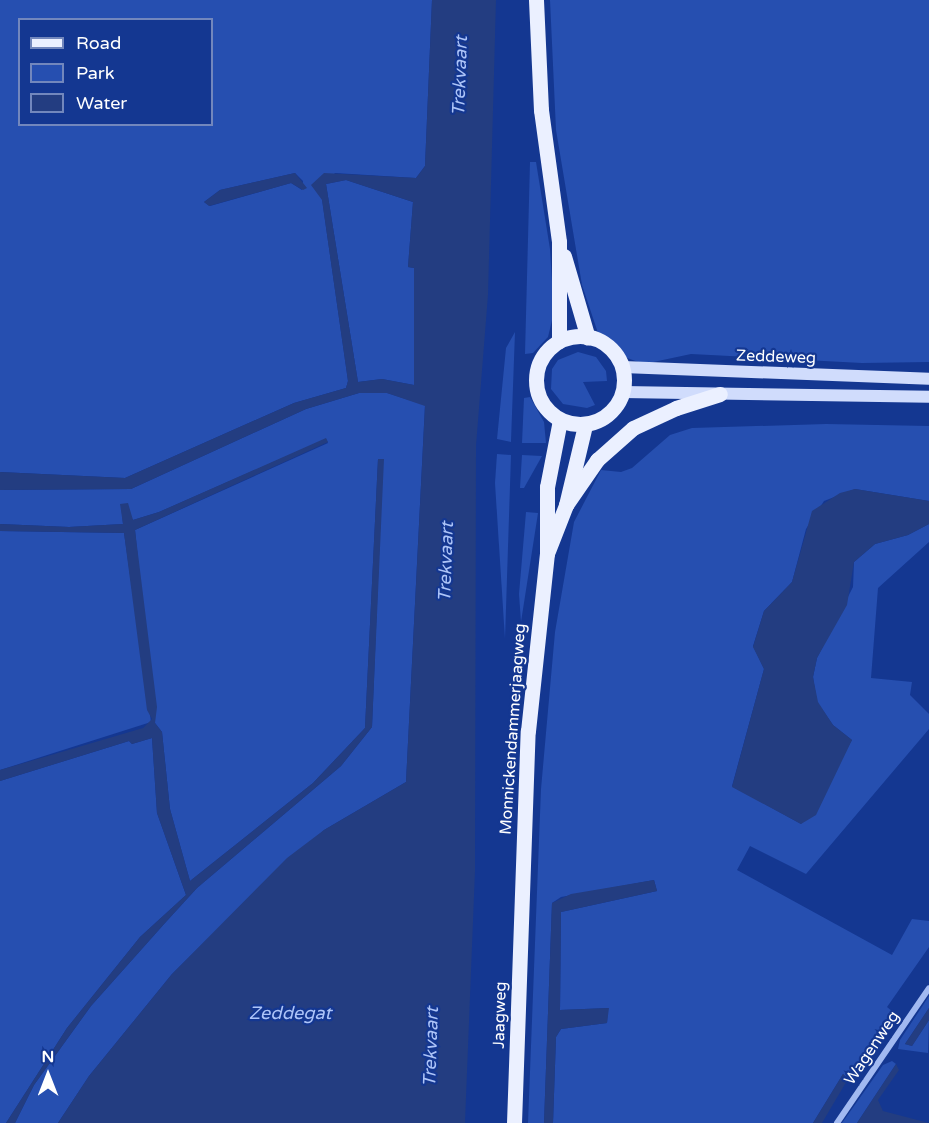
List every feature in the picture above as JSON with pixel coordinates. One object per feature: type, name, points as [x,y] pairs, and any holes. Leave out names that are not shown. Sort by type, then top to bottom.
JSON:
[{"type":"main road","points":[[536,0],[541,110],[559,242],[559,341]]},
{"type":"main road","points":[[559,242],[588,338]]},
{"type":"main road","points":[[588,338],[605,343],[623,367],[623,392],[604,418],[585,425],[560,420],[542,403],[536,383],[540,362],[559,341],[588,338]]},
{"type":"main road","name":"Zeddeweg","points":[[623,367],[929,379]]},
{"type":"main road","points":[[623,392],[929,396]]},
{"type":"main road","points":[[566,505],[597,460],[633,428],[676,408],[720,394]]},
{"type":"main road","name":"Monnickendammerjaagweg","points":[[521,908],[528,731],[547,554],[547,487],[560,420]]},
{"type":"main road","name":"Monnickendammerjaagweg","points":[[547,554],[566,505],[585,425]]},
{"type":"main road","name":"Jaagweg","points":[[514,1123],[521,908]]},
{"type":"street","name":"Wagenweg","points":[[837,1123],[929,988]]},
{"type":"green space","points":[[0,0],[432,0],[425,166],[416,178],[335,173],[318,190],[322,199],[348,381],[346,388],[294,403],[125,478],[0,472]],"holes":[[[295,173],[303,181],[302,190],[291,183],[210,206],[204,202],[220,190]]]},
{"type":"green space","points":[[550,0],[929,0],[929,362],[862,363],[691,354],[644,364],[627,358],[616,345],[598,333],[582,285],[556,130]]},
{"type":"green space","points":[[530,162],[536,162],[550,249],[554,312],[548,337],[533,353],[525,354]]},
{"type":"green space","points":[[346,180],[413,202],[408,267],[414,268],[414,385],[382,379],[358,382],[326,184]]},
{"type":"green space","points":[[515,332],[511,442],[497,439],[506,348]]},
{"type":"green space","points":[[578,352],[596,357],[606,371],[607,381],[583,382],[595,405],[587,408],[563,404],[551,389],[552,369],[558,360]]},
{"type":"green space","points":[[359,393],[387,393],[425,405],[406,782],[324,830],[222,925],[172,974],[89,1076],[58,1123],[15,1123],[34,1085],[91,1006],[165,923],[197,888],[341,766],[372,727],[383,460],[378,459],[365,728],[313,783],[190,881],[170,809],[162,732],[155,723],[135,530],[328,443],[326,439],[159,512],[133,520],[121,504],[123,524],[69,527],[0,524],[0,490],[131,489],[306,409]]},
{"type":"green space","points":[[530,397],[544,422],[546,443],[522,443],[524,398]]},
{"type":"green space","points":[[826,424],[929,426],[929,501],[855,489],[824,501],[806,529],[792,582],[764,611],[753,646],[764,669],[732,786],[801,824],[852,740],[833,725],[817,702],[813,677],[817,658],[853,587],[854,562],[875,544],[908,535],[929,524],[929,542],[878,588],[871,678],[912,682],[910,695],[929,714],[929,729],[806,874],[750,846],[737,870],[892,955],[912,919],[929,921],[929,947],[887,1007],[893,1012],[848,1079],[843,1074],[813,1123],[553,1123],[556,1037],[561,1029],[607,1023],[608,1008],[560,1010],[561,912],[657,891],[654,880],[561,897],[552,903],[544,1123],[528,1123],[541,789],[555,632],[574,522],[601,470],[621,472],[632,468],[670,435],[692,428]]},
{"type":"green space","points":[[497,454],[511,455],[505,639],[495,483]]},
{"type":"green space","points":[[522,455],[542,456],[524,488],[520,488]]},
{"type":"green space","points":[[526,512],[538,513],[521,622],[519,594]]},
{"type":"green space","points":[[0,531],[124,533],[151,722],[0,770]]},
{"type":"green space","points":[[152,738],[157,813],[186,895],[140,937],[67,1028],[6,1123],[0,1123],[0,781],[129,741],[132,744]]},
{"type":"green space","points":[[929,996],[929,1008],[905,1044],[912,1046],[929,1020],[928,1053],[898,1049],[900,1040]]},
{"type":"green space","points":[[892,1061],[896,1064],[857,1123],[842,1123],[883,1065]]},
{"type":"water","points":[[432,0],[496,0],[488,295],[476,446],[475,871],[465,1123],[58,1123],[89,1076],[172,974],[287,858],[324,830],[406,782],[425,406],[387,393],[359,393],[306,409],[131,489],[0,490],[0,472],[125,478],[294,403],[346,388],[348,381],[322,200],[311,185],[324,173],[416,178],[425,166]],"holes":[[[346,180],[413,202],[408,267],[414,268],[414,385],[382,379],[358,382],[326,184]]]},
{"type":"water","points":[[295,173],[307,188],[303,190],[291,183],[209,206],[204,202],[220,190]]},
{"type":"water","points":[[326,438],[328,442],[135,530],[157,707],[155,723],[162,732],[170,809],[190,881],[313,783],[365,728],[378,459],[384,459],[372,727],[341,766],[197,888],[91,1006],[34,1085],[15,1123],[6,1123],[67,1028],[140,937],[186,895],[157,813],[152,738],[132,744],[129,741],[0,781],[0,770],[143,728],[152,719],[147,710],[124,533],[0,531],[0,524],[69,527],[123,524],[120,504],[128,503],[133,520],[159,512]]},
{"type":"water","points":[[855,489],[929,501],[929,524],[908,535],[875,544],[854,562],[847,605],[817,658],[813,677],[818,702],[833,725],[852,740],[816,815],[801,824],[732,787],[764,669],[753,647],[764,611],[792,582],[812,511],[840,493]]},
{"type":"water","points":[[654,880],[657,891],[561,912],[560,1010],[609,1008],[607,1023],[561,1029],[556,1037],[553,1123],[544,1123],[552,903],[571,894]]},
{"type":"water","points":[[929,1008],[929,1020],[912,1046],[905,1044]]},
{"type":"water","points":[[896,1064],[899,1070],[878,1100],[883,1111],[929,1123],[857,1123]]},
{"type":"water","points":[[843,1074],[848,1079],[822,1123],[813,1123]]},
{"type":"water label","name":"Trekvaart","points":[[460,76]]},
{"type":"water label","name":"Trekvaart","points":[[446,562]]},
{"type":"water label","name":"Zeddegat","points":[[290,1013]]},
{"type":"water label","name":"Trekvaart","points":[[431,1047]]}]
